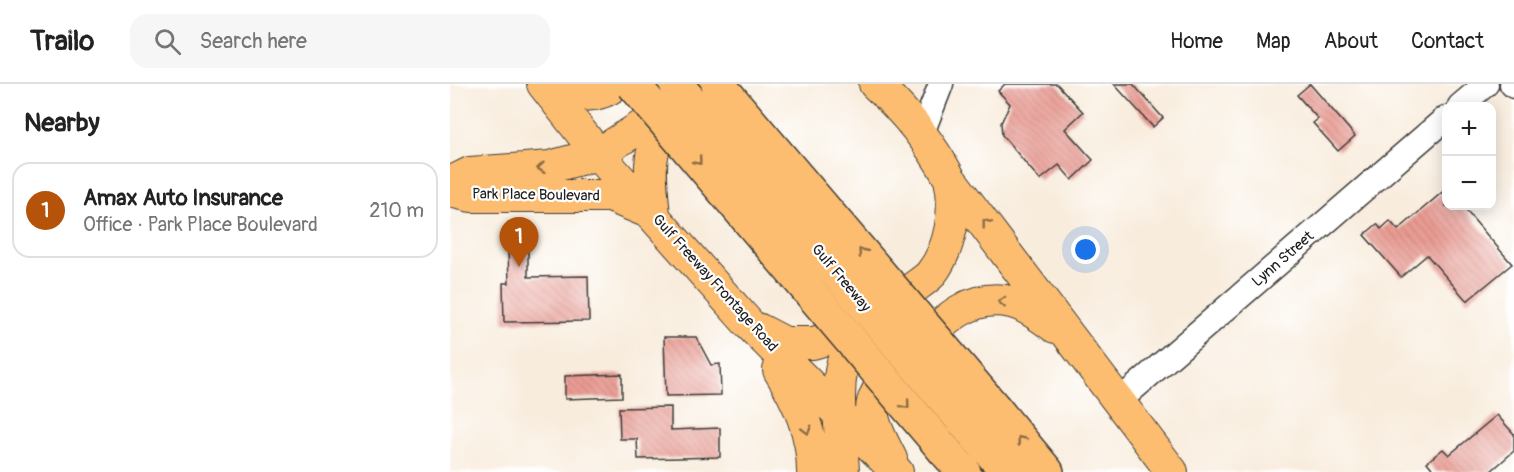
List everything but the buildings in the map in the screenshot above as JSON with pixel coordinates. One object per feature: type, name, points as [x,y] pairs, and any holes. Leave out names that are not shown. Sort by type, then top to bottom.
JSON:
[{"type":"highway","points":[[633,84],[955,462]]},
{"type":"highway","name":"Gulf Freeway","points":[[718,84],[982,419],[1008,472]]},
{"type":"highway","name":"Gulf Freeway","points":[[672,96],[982,419],[1047,472]]},
{"type":"main road","name":"Gulf Freeway Frontage Road","points":[[543,84],[598,154],[654,214],[748,324],[896,472]]},
{"type":"main road","points":[[556,84],[583,95],[604,94],[616,84]]},
{"type":"main road","name":"Park Place Boulevard","points":[[450,183],[470,173],[550,167],[598,154],[672,96],[701,84]]},
{"type":"main road","points":[[875,84],[899,105],[922,133],[950,179],[1172,472]]},
{"type":"main road","points":[[654,214],[649,162],[654,141],[672,96]]},
{"type":"main road","points":[[843,472],[840,377],[846,354],[861,329],[930,275],[944,248],[951,224],[954,200],[950,179]]},
{"type":"main road","name":"Park Place Boulevard","points":[[450,191],[471,196],[610,196],[654,214]]},
{"type":"main road","points":[[896,472],[877,428],[873,403],[883,382],[948,317],[964,307],[988,301],[1011,302],[1031,310],[1071,337]]},
{"type":"main road","points":[[748,324],[785,343],[813,343],[861,329]]},
{"type":"main road","points":[[748,324],[798,400],[809,438],[813,472]]},
{"type":"street","points":[[922,133],[941,84]]},
{"type":"street","points":[[1465,102],[1485,84]]},
{"type":"street","name":"Lynn Street","points":[[1119,401],[1442,121]]},
{"type":"place","name":"Amax Auto Insurance","points":[[519,267]]}]
